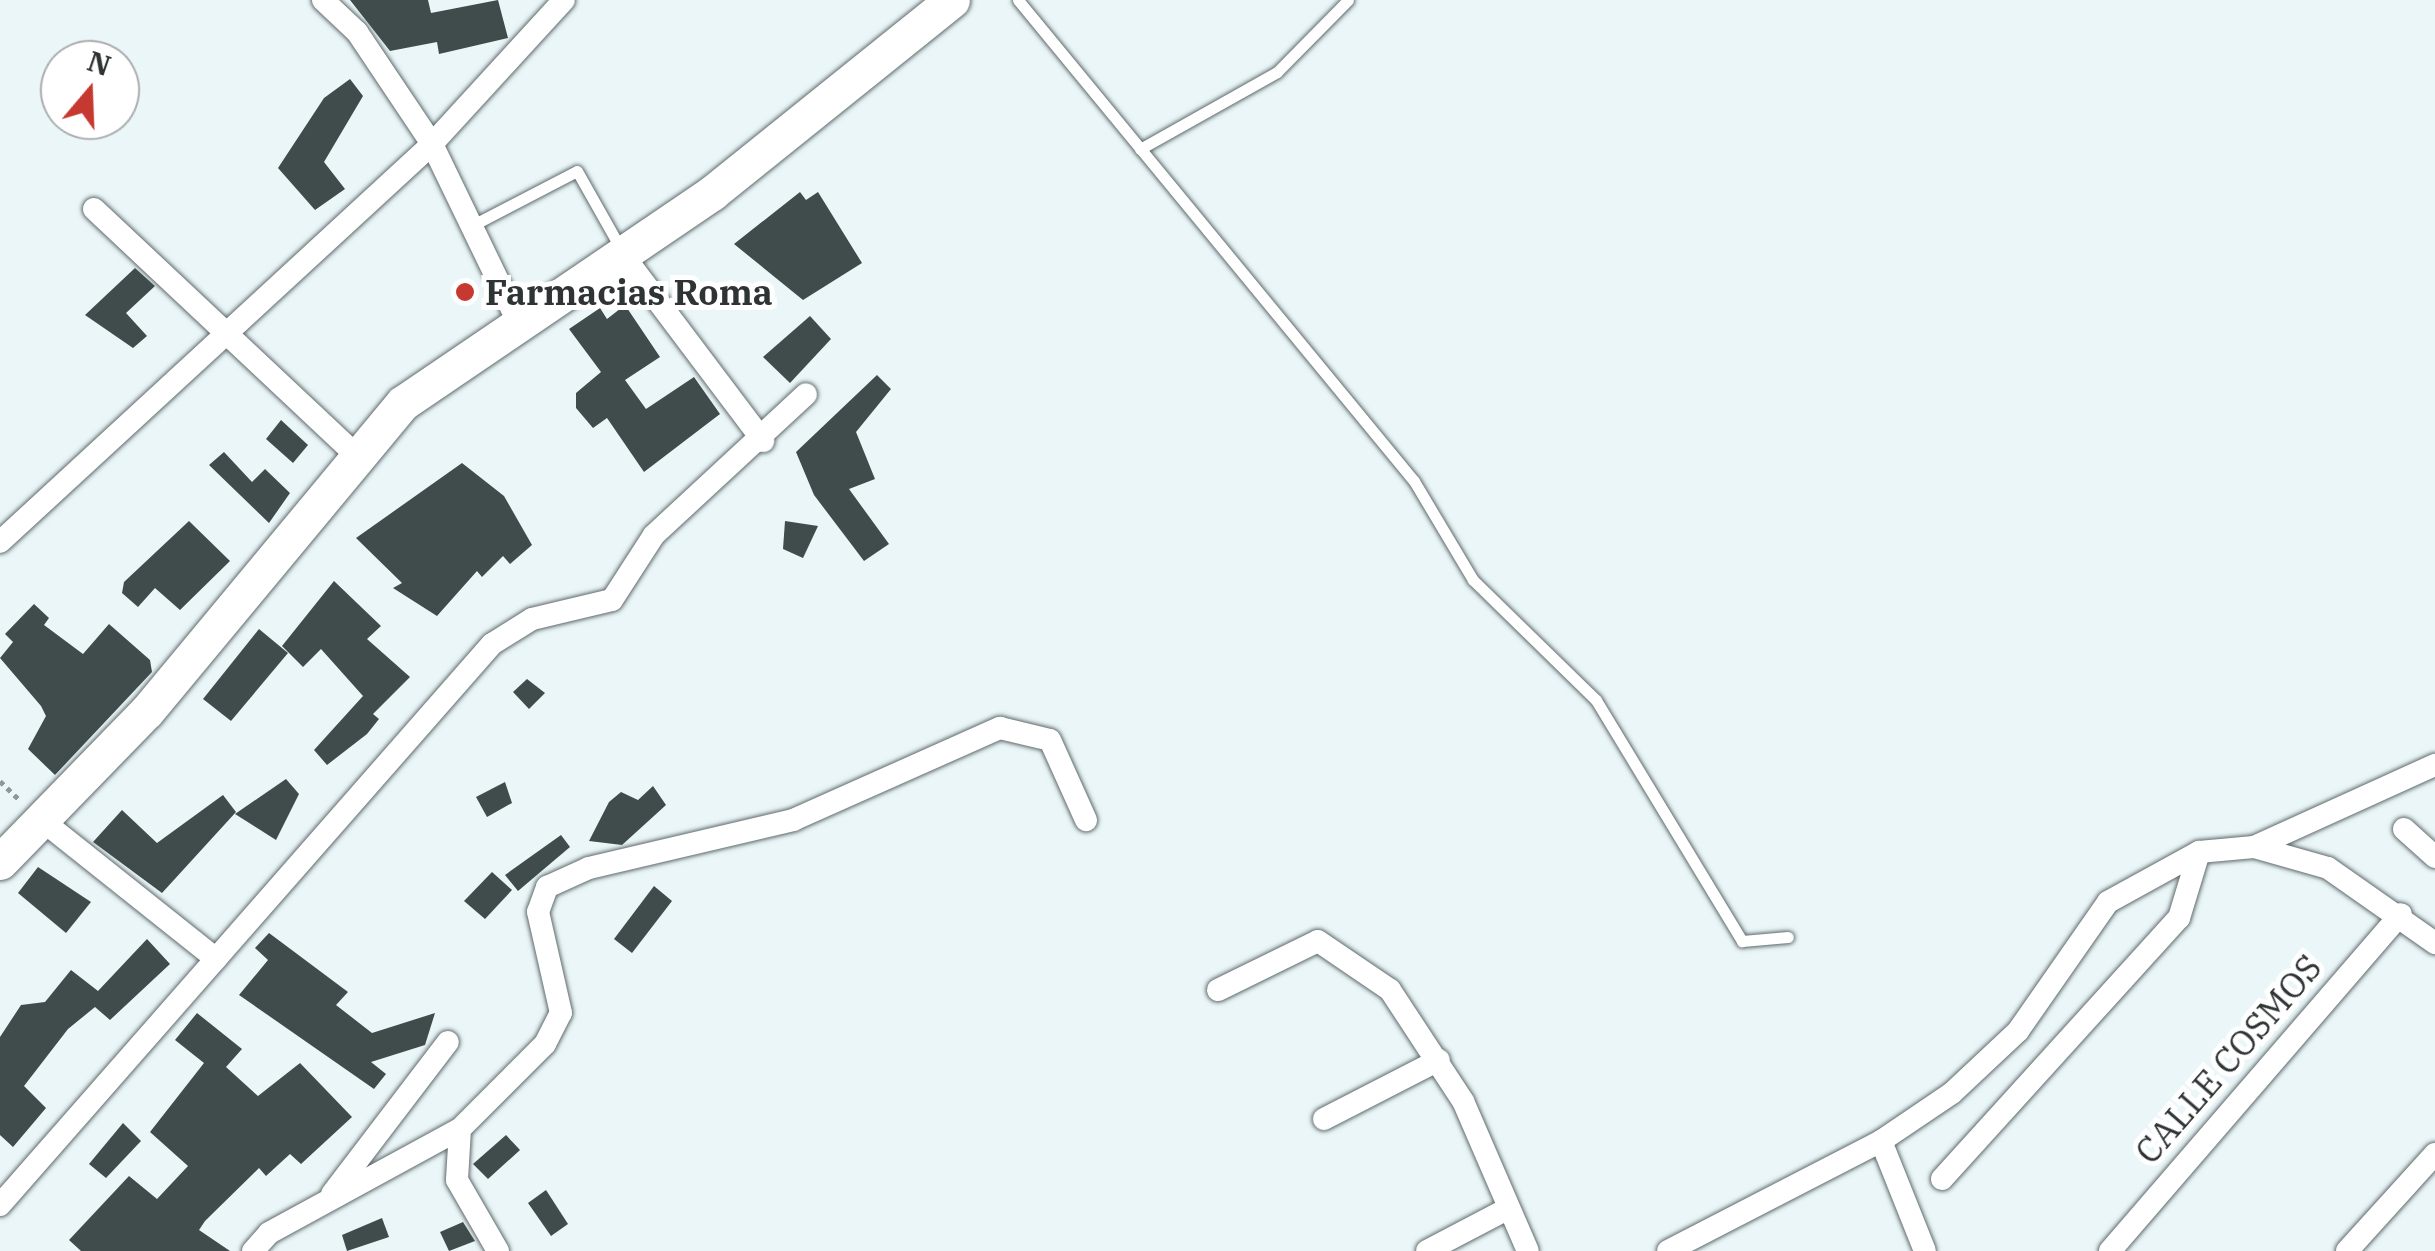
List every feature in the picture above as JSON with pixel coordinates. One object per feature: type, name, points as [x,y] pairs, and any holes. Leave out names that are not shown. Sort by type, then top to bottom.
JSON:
[{"type":"main road","points":[[0,862],[147,710],[354,453],[403,402],[516,318],[623,254],[952,0]]},
{"type":"street","points":[[323,0],[357,32],[432,144],[516,318]]},
{"type":"street","points":[[0,542],[432,144],[564,0]]},
{"type":"street","points":[[94,209],[354,453]]},
{"type":"street","points":[[623,254],[763,441]]},
{"type":"street","points":[[0,1205],[492,644],[532,618],[612,600],[654,535],[763,441],[806,394]]},
{"type":"street","points":[[253,1251],[325,1202],[460,1129],[545,1044],[561,1012],[549,946],[538,912],[546,887],[589,868],[793,820],[1000,728],[1050,740],[1086,820]]},
{"type":"street","points":[[2254,848],[2435,765]]},
{"type":"street","points":[[39,818],[216,958]]},
{"type":"street","points":[[2404,829],[2435,857]]},
{"type":"street","points":[[1668,1251],[1881,1141],[1985,1067],[2108,902],[2199,852],[2254,848],[2328,868],[2401,914],[2435,944]]},
{"type":"street","points":[[1942,1179],[2179,918],[2199,852]]},
{"type":"street","name":"CALLE COSMOS","points":[[2110,1251],[2401,914]]},
{"type":"street","points":[[1218,990],[1330,942],[1390,990],[1440,1060],[1528,1251]]},
{"type":"street","points":[[325,1202],[448,1042]]},
{"type":"street","points":[[1324,1119],[1440,1060]]},
{"type":"street","points":[[460,1129],[456,1180],[498,1251]]},
{"type":"street","points":[[1881,1141],[1924,1251]]},
{"type":"street","points":[[2347,1251],[2435,1154]]},
{"type":"street","points":[[1427,1251],[1506,1208]]},
{"type":"lane","points":[[1018,0],[1414,481],[1473,580],[1596,700],[1742,941],[1788,936]]},
{"type":"lane","points":[[1140,149],[1277,72],[1348,0]]},
{"type":"lane","points":[[470,226],[577,170],[623,254]]},
{"type":"building","points":[[350,0],[428,0],[431,13],[498,0],[508,38],[439,54],[437,42],[390,51]]},
{"type":"building","points":[[350,79],[363,96],[324,162],[345,189],[315,210],[278,168],[324,98]]},
{"type":"building","points":[[800,192],[806,200],[818,192],[862,263],[803,300],[734,244]]},
{"type":"building","points":[[135,268],[155,286],[126,313],[147,336],[133,348],[85,315]]},
{"type":"building","points":[[625,305],[660,357],[625,380],[646,409],[694,377],[720,414],[644,472],[607,418],[593,428],[576,408],[576,393],[601,372],[569,329],[600,308],[607,319]]},
{"type":"building","points":[[810,316],[831,339],[790,383],[763,357]]},
{"type":"building","points":[[877,375],[891,389],[856,432],[875,479],[849,489],[889,544],[864,561],[814,495],[796,452]]},
{"type":"building","points":[[281,420],[308,445],[293,463],[266,439]]},
{"type":"building","points":[[224,452],[252,482],[265,469],[290,493],[269,523],[209,465]]},
{"type":"building","points":[[462,463],[504,496],[532,545],[510,564],[503,556],[482,577],[477,571],[437,616],[393,588],[402,583],[356,538]]},
{"type":"building","points":[[189,521],[230,561],[180,610],[155,588],[138,607],[122,593],[124,582]]},
{"type":"building","points":[[785,521],[818,526],[803,558],[783,549]]},
{"type":"building","points":[[334,581],[381,626],[367,639],[410,677],[373,714],[379,719],[367,734],[327,765],[314,750],[363,696],[321,649],[303,667],[282,646]]},
{"type":"building","points":[[34,604],[49,618],[44,625],[83,654],[109,624],[150,660],[152,672],[55,775],[28,749],[46,716],[0,658],[13,642],[5,634]]},
{"type":"building","points":[[259,629],[288,653],[231,721],[203,699]]},
{"type":"building","points":[[527,679],[545,693],[529,709],[513,692]]},
{"type":"building","points":[[286,779],[299,794],[276,840],[235,814]]},
{"type":"building","points":[[505,782],[512,803],[487,817],[476,797]]},
{"type":"building","points":[[653,786],[666,805],[622,845],[589,841],[609,802],[621,792],[638,800]]},
{"type":"building","points":[[223,795],[236,812],[162,893],[93,842],[122,810],[157,843]]},
{"type":"building","points":[[561,835],[570,847],[518,891],[505,875]]},
{"type":"building","points":[[38,867],[91,902],[66,933],[18,893]]},
{"type":"building","points":[[492,872],[512,890],[485,919],[464,901]]},
{"type":"building","points":[[654,886],[672,901],[632,953],[614,939]]},
{"type":"building","points":[[269,933],[348,992],[336,1005],[372,1033],[435,1013],[425,1045],[371,1062],[386,1074],[374,1089],[239,995],[268,960],[255,948]]},
{"type":"building","points":[[147,939],[170,964],[110,1020],[95,1007],[68,1029],[24,1086],[46,1108],[13,1147],[0,1135],[0,1037],[21,1005],[45,1002],[71,970],[98,991]]},
{"type":"building","points":[[197,1013],[242,1049],[226,1067],[258,1096],[300,1063],[352,1117],[301,1164],[290,1154],[266,1176],[259,1168],[205,1221],[199,1230],[230,1251],[81,1251],[69,1240],[129,1176],[157,1199],[188,1166],[150,1132],[204,1063],[175,1040]]},
{"type":"building","points":[[123,1123],[141,1141],[106,1178],[89,1164]]},
{"type":"building","points":[[506,1135],[520,1150],[488,1179],[473,1164]]},
{"type":"building","points":[[546,1190],[568,1224],[551,1236],[528,1203]]},
{"type":"building","points":[[382,1218],[389,1237],[347,1251],[342,1235]]},
{"type":"building","points":[[463,1222],[475,1241],[449,1251],[440,1232]]},
{"type":"place","name":"Farmacias Roma","points":[[465,292]]}]
